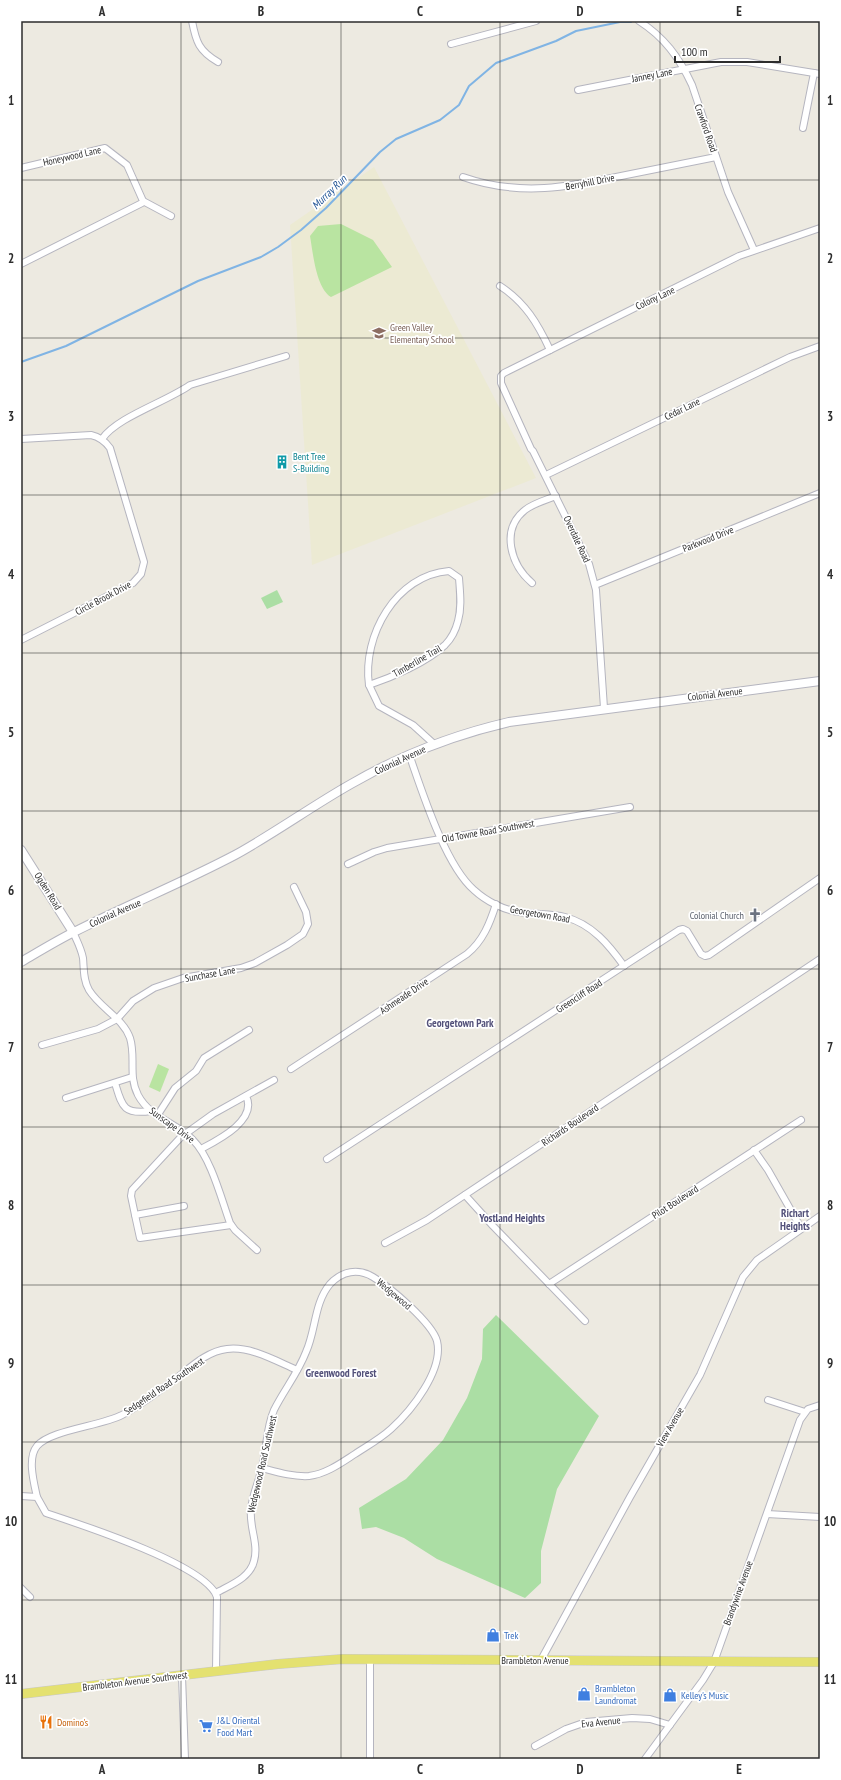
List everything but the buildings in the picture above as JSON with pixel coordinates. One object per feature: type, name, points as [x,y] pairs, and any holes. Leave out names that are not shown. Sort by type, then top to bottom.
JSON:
[{"type":"main road","name":"Colonial Avenue","points":[[21,962],[73,932],[207,870],[264,838],[351,784],[409,754],[434,744],[480,729],[508,722],[604,708],[820,681]]},
{"type":"main road","name":"Ogden Road","points":[[21,850],[73,932]]},
{"type":"main road","name":"Brambleton Avenue","points":[[250,1667],[314,1661],[370,1659],[820,1662]]},
{"type":"main road","name":"Brambleton Avenue Southwest","points":[[21,1694],[250,1667]]},
{"type":"street","points":[[192,21],[195,39],[201,50],[206,55],[218,62]]},
{"type":"street","points":[[451,44],[536,21]]},
{"type":"street","name":"Crawford Road","points":[[639,21],[649,27],[665,41],[685,69],[692,84],[728,192],[754,250]]},
{"type":"street","name":"Janney Lane","points":[[578,90],[721,62],[735,61],[817,74]]},
{"type":"street","points":[[803,128],[817,74]]},
{"type":"street","name":"Honeywood Lane","points":[[21,168],[105,148],[127,165],[143,200]]},
{"type":"street","name":"Berryhill Drive","points":[[463,177],[506,188],[548,189],[592,182],[716,157]]},
{"type":"street","points":[[21,264],[142,203],[143,200],[171,216]]},
{"type":"street","name":"Colony Lane","points":[[501,383],[504,372],[754,250],[820,228]]},
{"type":"street","points":[[500,286],[518,299],[527,308],[550,350]]},
{"type":"street","name":"Cedar Lane","points":[[546,475],[790,357],[820,346]]},
{"type":"street","points":[[21,439],[91,435],[102,439],[106,433],[116,425],[178,393],[190,384],[286,356]]},
{"type":"street","name":"Overdale Road","points":[[501,383],[531,449],[546,475],[589,564],[595,585],[604,708]]},
{"type":"street","name":"Circle Brook Drive","points":[[21,640],[123,590],[138,579],[141,574],[143,568],[143,556],[110,448],[102,439]]},
{"type":"street","name":"Parkwood Drive","points":[[595,585],[820,493]]},
{"type":"street","points":[[532,583],[519,570],[515,562],[511,545],[512,528],[520,515],[526,510],[556,496]]},
{"type":"street","name":"Timberline Trail","points":[[369,685],[404,670],[445,645],[451,637],[458,620],[461,597],[459,578],[454,573],[449,571],[440,572],[421,578],[400,594],[391,604],[378,624],[371,647],[368,675],[369,685],[380,706],[413,725],[434,744]]},
{"type":"street","name":"Georgetown Road","points":[[409,754],[442,840],[457,871],[466,882],[480,894],[496,904],[519,912],[565,917],[576,921],[601,937],[624,966]]},
{"type":"street","name":"Old Towne Road Southwest","points":[[348,864],[374,852],[387,848],[442,840],[630,807]]},
{"type":"street","name":"Greencliff Road","points":[[328,1160],[679,930],[683,929],[701,954],[705,956],[709,955],[820,878]]},
{"type":"street","name":"Sunchase Lane","points":[[42,1045],[98,1029],[117,1019],[134,1001],[154,988],[183,978],[242,968],[271,955],[303,934],[306,930],[308,920],[306,912],[294,887]]},
{"type":"street","name":"Ashmeade Drive","points":[[291,1069],[467,954],[480,941],[491,919],[496,904]]},
{"type":"street","name":"Sunscape Drive","points":[[73,932],[80,946],[84,978],[89,990],[125,1028],[132,1045],[132,1076],[137,1094],[151,1111],[186,1133],[201,1149],[231,1225],[257,1250]]},
{"type":"street","name":"Richards Boulevard","points":[[465,1194],[820,959]]},
{"type":"street","points":[[157,1116],[175,1088],[196,1071],[204,1058],[249,1030]]},
{"type":"street","points":[[66,1098],[115,1083],[132,1076]]},
{"type":"street","points":[[231,1225],[140,1238],[130,1196],[132,1190],[181,1137],[213,1114],[274,1080]]},
{"type":"street","points":[[115,1083],[119,1101],[126,1109],[134,1112],[151,1111]]},
{"type":"street","points":[[201,1149],[240,1123],[249,1109],[246,1096]]},
{"type":"street","name":"Pilot Boulevard","points":[[549,1284],[801,1120]]},
{"type":"street","points":[[754,1150],[768,1170],[801,1228]]},
{"type":"street","points":[[385,1243],[427,1220],[465,1194],[493,1226],[585,1321]]},
{"type":"street","points":[[135,1215],[184,1206]]},
{"type":"street","name":"View Avenue","points":[[542,1660],[630,1497],[700,1375],[743,1277],[757,1260],[820,1216]]},
{"type":"street","name":"Wedgewood","points":[[262,1468],[287,1474],[310,1476],[340,1464],[374,1442],[390,1430],[410,1410],[430,1379],[438,1357],[438,1350],[434,1334],[415,1311],[373,1277],[364,1272],[350,1272],[336,1278],[325,1292],[315,1318],[310,1341],[297,1370]]},
{"type":"street","name":"Sedgefield Road Southwest","points":[[37,1497],[33,1461],[34,1451],[37,1446],[52,1436],[93,1425],[122,1415],[153,1396],[212,1353],[237,1349],[261,1355],[297,1370]]},
{"type":"street","name":"Wedgewood Road Southwest","points":[[216,1593],[240,1580],[246,1574],[254,1561],[255,1551],[251,1527],[251,1508],[262,1468],[270,1421],[274,1410],[297,1370]]},
{"type":"street","points":[[768,1400],[805,1412],[813,1406],[820,1405]]},
{"type":"street","name":"Brandywine Avenue","points":[[645,1759],[714,1662],[800,1420],[805,1412]]},
{"type":"street","points":[[21,1496],[37,1497],[46,1513],[94,1529],[175,1563],[200,1578],[216,1593],[217,1597],[216,1671]]},
{"type":"street","points":[[767,1514],[820,1517]]},
{"type":"street","points":[[21,1588],[30,1598]]},
{"type":"street","points":[[370,1659],[370,1759]]},
{"type":"street","points":[[182,1676],[185,1759]]},
{"type":"street","name":"Eva Avenue","points":[[536,1746],[566,1728],[586,1722],[632,1718],[650,1719],[670,1725]]},
{"type":"shaded area","name":"Green Valley Elementary School","points":[[374,167],[536,478],[312,565],[290,225]]},
{"type":"green space","points":[[341,224],[373,240],[392,267],[331,297],[322,286],[316,270],[310,236],[318,226]]},
{"type":"green space","points":[[277,590],[283,602],[267,609],[261,598]]},
{"type":"green space","points":[[158,1064],[169,1069],[160,1092],[149,1087]]},
{"type":"green space","points":[[496,1315],[599,1416],[557,1489],[541,1551],[541,1583],[525,1598],[437,1559],[404,1538],[376,1527],[362,1529],[359,1508],[406,1479],[443,1440],[467,1398],[482,1359],[483,1329]]},
{"type":"waterway","name":"Murray Run","points":[[21,362],[66,346],[198,281],[261,257],[278,247],[301,230],[326,208],[380,152],[396,139],[440,120],[459,105],[469,86],[496,63],[556,41],[576,31],[620,22],[631,22]]},
{"type":"place","name":"Green Valley Elementary School","points":[[379,333]]},
{"type":"place","name":"Bent Tree S-Building","points":[[282,462]]},
{"type":"place","name":"Colonial Church","points":[[755,915]]},
{"type":"place","name":"Trek","points":[[493,1635]]},
{"type":"place","name":"Brambleton Laundromat","points":[[584,1694]]},
{"type":"place","name":"Kelley's Music","points":[[670,1695]]},
{"type":"place","name":"Domino's","points":[[46,1722]]},
{"type":"place","name":"J&L Oriental Food Mart","points":[[206,1726]]},
{"type":"district","name":"Georgetown Park","points":[[460,1023]]},
{"type":"district","name":"Yostland Heights","points":[[512,1218]]},
{"type":"district","name":"Richart Heights","points":[[795,1219]]},
{"type":"district","name":"Greenwood Forest","points":[[341,1373]]}]
